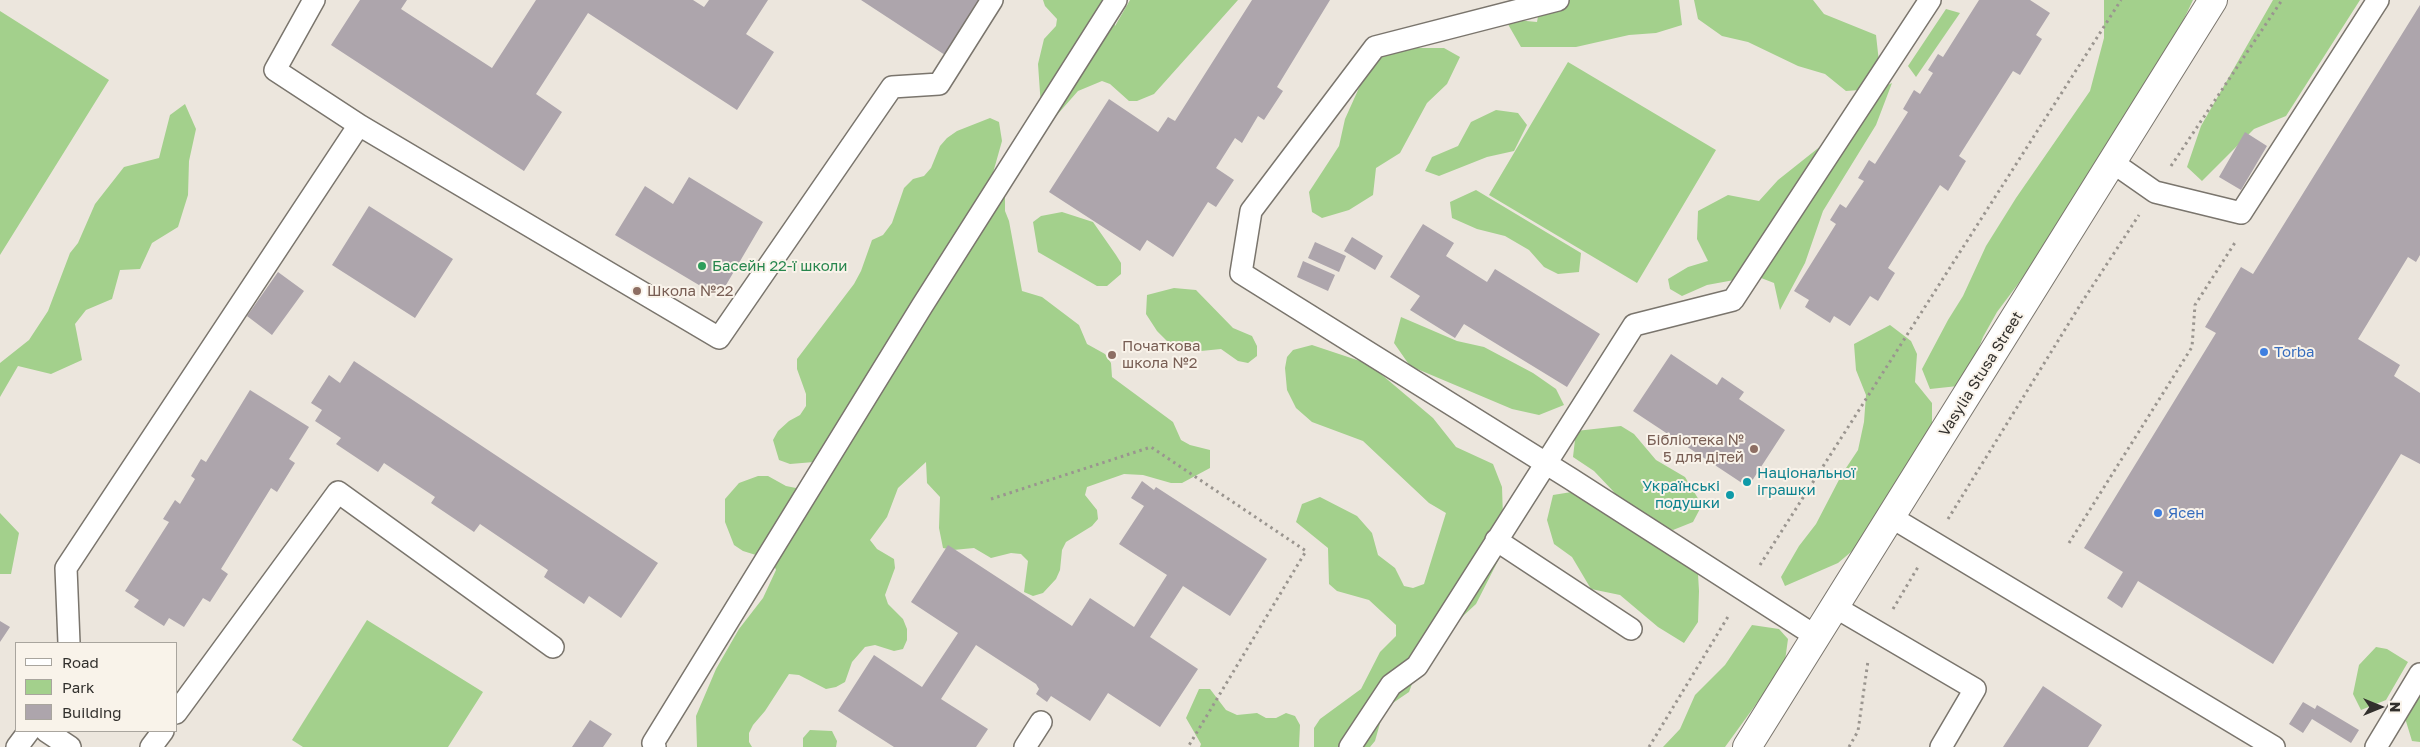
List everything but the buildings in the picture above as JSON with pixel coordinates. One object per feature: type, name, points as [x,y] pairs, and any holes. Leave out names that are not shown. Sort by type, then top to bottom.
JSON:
[{"type":"street","name":"Vasylia Stusa Street","points":[[1748,747],[2213,0]]},
{"type":"lane","points":[[314,0],[275,70],[359,125],[719,338],[892,87],[939,84],[992,0]]},
{"type":"lane","points":[[655,747],[653,743],[907,331],[1116,0]]},
{"type":"lane","points":[[1558,0],[1374,47],[1252,211],[1241,273],[1545,463],[1816,637]]},
{"type":"lane","points":[[1350,747],[1391,685],[1417,666],[1634,325],[1734,300],[1930,0]]},
{"type":"lane","points":[[2112,162],[2155,192],[2241,213],[2378,0]]},
{"type":"lane","points":[[69,642],[66,568],[359,125]]},
{"type":"lane","points":[[178,710],[338,492],[553,647]]},
{"type":"lane","points":[[1891,517],[1933,544],[2274,747]]},
{"type":"lane","points":[[1496,540],[1631,629]]},
{"type":"lane","points":[[1835,607],[1975,689],[1940,747]]},
{"type":"lane","points":[[2376,747],[2420,674]]},
{"type":"lane","points":[[1025,747],[1041,722]]},
{"type":"lane","points":[[17,747],[28,732]]},
{"type":"lane","points":[[48,732],[70,747]]},
{"type":"lane","points":[[151,747],[162,732]]},
{"type":"path","points":[[1649,747],[1744,590],[2121,0]]},
{"type":"path","points":[[1849,747],[1858,731],[1869,650],[2082,302],[2282,0]]},
{"type":"path","points":[[2069,543],[2192,347],[2195,305],[2241,233],[2241,213]]},
{"type":"path","points":[[991,498],[1151,447],[1306,551],[1188,747]]},
{"type":"green space","points":[[1043,0],[1115,0],[1112,9],[1115,26],[1130,0],[1238,0],[1154,94],[1137,101],[1129,101],[1110,84],[1102,81],[1078,91],[1056,116],[1047,114],[1041,107],[1038,64],[1044,39],[1056,26],[1057,19],[1045,6]]},
{"type":"green space","points":[[1541,0],[1679,0],[1682,25],[1656,33],[1629,35],[1576,47],[1521,47],[1505,19],[1537,22]]},
{"type":"green space","points":[[1694,0],[1813,0],[1824,14],[1876,35],[1879,62],[1873,89],[1846,91],[1825,74],[1798,66],[1748,42],[1722,36],[1698,19]]},
{"type":"green space","points":[[2104,0],[2193,0],[2172,44],[2118,126],[2048,244],[1997,312],[1983,337],[1973,363],[1958,386],[1930,389],[1922,369],[1963,296],[1986,246],[2016,198],[2090,91],[2104,38]]},
{"type":"green space","points":[[2273,0],[2360,0],[2286,116],[2254,129],[2202,181],[2187,167],[2201,126]]},
{"type":"green space","points":[[1946,9],[1960,13],[1916,77],[1908,66]]},
{"type":"green space","points":[[0,11],[109,80],[0,255]]},
{"type":"green space","points":[[1416,48],[1444,48],[1460,57],[1447,84],[1427,103],[1400,153],[1376,168],[1373,195],[1349,210],[1322,218],[1312,212],[1309,192],[1339,146],[1345,119],[1367,70],[1388,52]]},
{"type":"green space","points":[[1568,62],[1716,150],[1637,283],[1489,195]]},
{"type":"green space","points":[[1892,83],[1876,125],[1823,211],[1805,263],[1780,310],[1774,283],[1756,276],[1707,285],[1682,296],[1670,289],[1668,279],[1688,267],[1708,261],[1697,239],[1698,211],[1728,195],[1759,201],[1778,180],[1846,126],[1864,97]]},
{"type":"green space","points":[[185,104],[196,129],[189,161],[188,195],[178,227],[152,243],[140,269],[120,270],[112,299],[86,310],[75,324],[82,360],[51,374],[18,366],[0,397],[0,363],[29,340],[48,311],[70,253],[78,243],[95,204],[124,167],[159,158],[170,115]]},
{"type":"green space","points":[[1496,110],[1518,113],[1527,125],[1514,151],[1487,157],[1439,176],[1425,171],[1432,157],[1458,146],[1471,122]]},
{"type":"green space","points":[[990,118],[999,122],[1002,141],[991,180],[1005,192],[1005,211],[1009,221],[1022,291],[1042,297],[1079,325],[1087,344],[1105,354],[1111,363],[1112,377],[1173,422],[1181,440],[1190,445],[1210,450],[1210,468],[1182,483],[1171,483],[1143,475],[1124,474],[1087,487],[1085,495],[1097,510],[1098,519],[1092,526],[1066,542],[1062,550],[1060,570],[1056,579],[1043,593],[1033,596],[1024,592],[1028,561],[1021,554],[1011,553],[991,558],[974,548],[953,550],[943,548],[939,528],[940,497],[927,483],[926,462],[898,488],[887,517],[870,540],[877,549],[894,559],[895,568],[885,595],[888,604],[903,619],[907,629],[907,640],[903,649],[894,651],[875,645],[865,647],[852,662],[845,682],[836,687],[826,689],[799,675],[789,674],[765,711],[753,725],[749,733],[749,742],[752,747],[697,747],[696,716],[716,669],[739,629],[763,598],[776,570],[772,560],[743,551],[734,545],[725,522],[725,499],[739,483],[758,476],[768,476],[786,486],[796,488],[806,486],[814,462],[790,464],[779,460],[773,440],[778,431],[789,421],[800,415],[806,406],[806,394],[797,369],[797,359],[854,284],[861,271],[872,240],[883,235],[892,223],[904,188],[913,179],[924,176],[931,168],[940,146],[947,138],[957,131]]},
{"type":"green space","points":[[1476,190],[1581,253],[1579,272],[1558,274],[1544,267],[1529,250],[1505,236],[1477,229],[1452,218],[1450,202]]},
{"type":"green space","points":[[1062,212],[1093,222],[1121,263],[1121,274],[1107,286],[1097,286],[1038,252],[1033,222],[1041,216]]},
{"type":"green space","points":[[1174,288],[1196,290],[1233,328],[1252,336],[1257,346],[1257,356],[1248,363],[1238,361],[1221,349],[1191,352],[1171,345],[1157,331],[1146,314],[1147,295]]},
{"type":"green space","points":[[1401,317],[1457,341],[1484,347],[1533,373],[1556,389],[1564,405],[1539,415],[1512,409],[1410,366],[1394,343]]},
{"type":"green space","points":[[1890,325],[1911,341],[1917,354],[1915,382],[1932,403],[1932,431],[1858,546],[1838,563],[1785,586],[1781,577],[1799,546],[1816,524],[1842,474],[1858,450],[1864,422],[1866,395],[1856,370],[1854,344]]},
{"type":"green space","points":[[1312,345],[1369,364],[1433,418],[1456,447],[1493,464],[1502,487],[1504,549],[1476,604],[1424,652],[1409,692],[1384,709],[1375,741],[1370,747],[1314,747],[1314,728],[1320,719],[1361,689],[1380,652],[1396,636],[1396,625],[1369,600],[1337,591],[1329,584],[1328,548],[1296,522],[1302,504],[1320,497],[1357,516],[1372,533],[1378,555],[1395,568],[1404,586],[1413,588],[1424,584],[1446,513],[1429,503],[1363,441],[1312,422],[1296,408],[1287,390],[1285,368],[1287,357],[1293,350]]},
{"type":"green space","points":[[1621,426],[1634,434],[1656,460],[1685,477],[1702,505],[1693,522],[1673,530],[1630,514],[1613,491],[1594,471],[1573,457],[1576,431]]},
{"type":"green space","points":[[1590,489],[1608,516],[1697,557],[1698,622],[1684,643],[1658,627],[1620,595],[1591,589],[1572,557],[1554,544],[1547,520],[1553,495]]},
{"type":"green space","points":[[0,513],[19,533],[11,574],[0,574]]},
{"type":"green space","points":[[367,620],[483,692],[448,747],[303,747],[292,740]]},
{"type":"green space","points":[[1752,625],[1779,629],[1788,639],[1784,668],[1725,747],[1663,747],[1680,729],[1695,695],[1725,665]]},
{"type":"green space","points":[[2376,647],[2387,649],[2408,662],[2386,700],[2361,710],[2353,694],[2359,665]]},
{"type":"green space","points":[[1199,689],[1210,689],[1226,710],[1237,715],[1257,713],[1266,718],[1276,718],[1286,713],[1295,716],[1300,725],[1299,747],[1200,747],[1201,744],[1186,718]]},
{"type":"green space","points":[[2420,690],[2420,742],[2412,741],[2405,718]]},
{"type":"green space","points":[[810,730],[832,731],[837,741],[836,747],[803,747],[803,738]]},
{"type":"place","name":"Басейн 22-ї школи","points":[[702,266]]},
{"type":"place","name":"Школа №22","points":[[637,291]]},
{"type":"place","name":"Torba","points":[[2264,352]]},
{"type":"place","name":"Початкова школа №2","points":[[1112,355]]},
{"type":"place","name":"Бібліотека № 5 для дітей","points":[[1754,449]]},
{"type":"place","name":"Національної іграшки","points":[[1747,482]]},
{"type":"place","name":"Українські подушки","points":[[1730,495]]},
{"type":"place","name":"Ясен","points":[[2158,513]]}]
